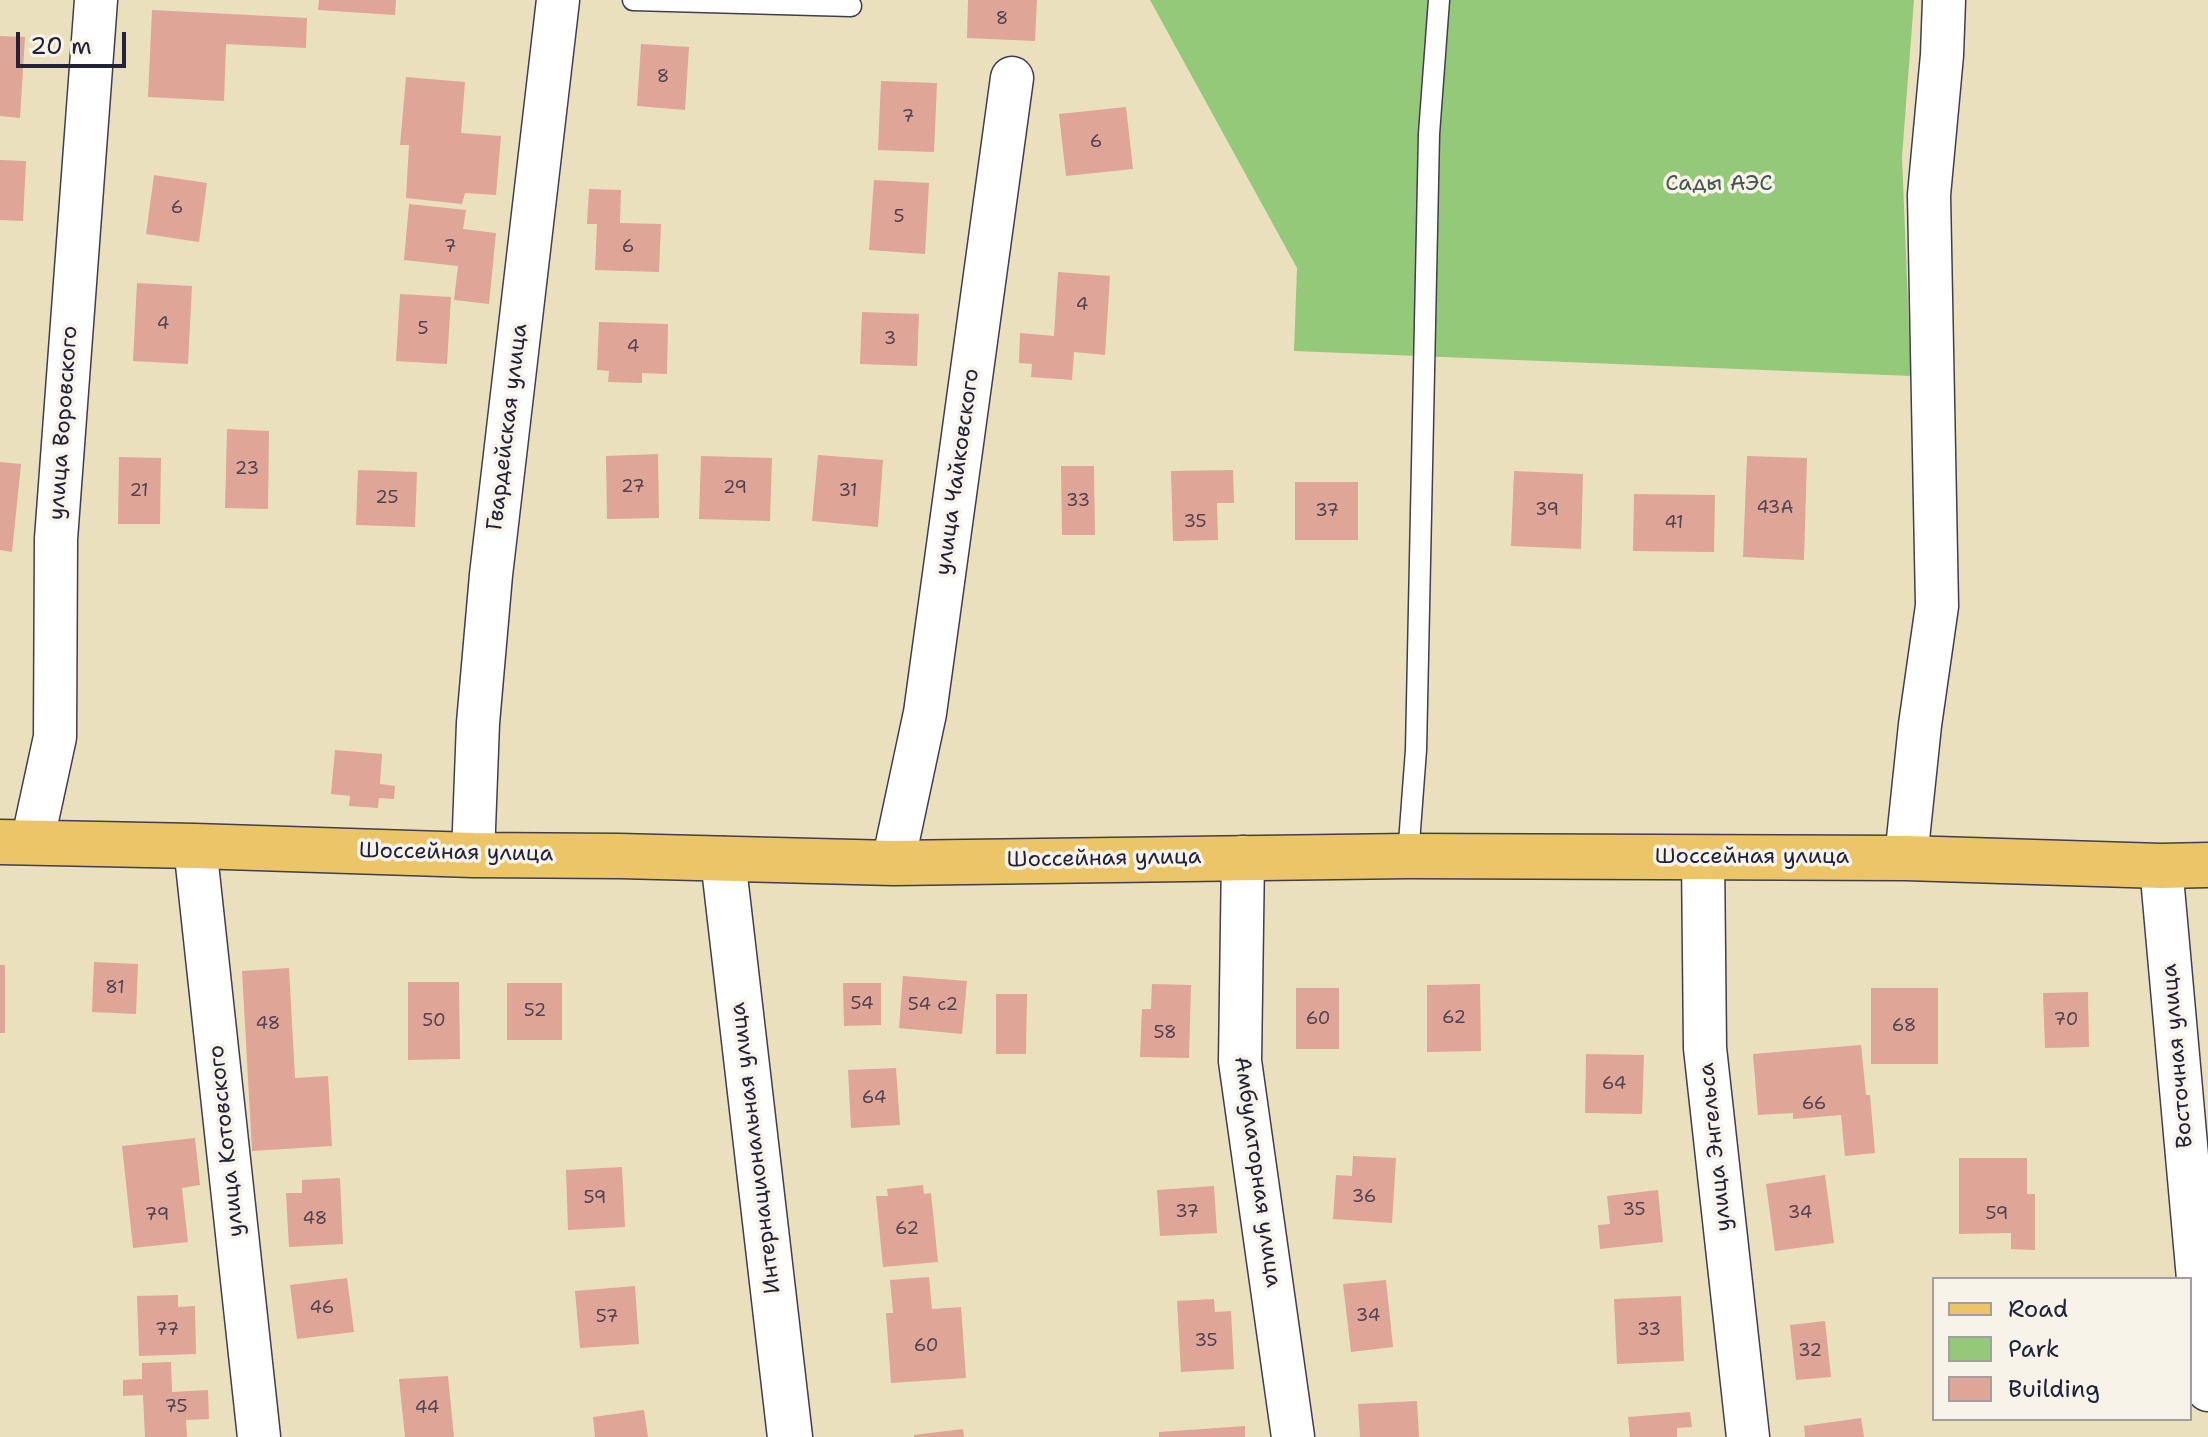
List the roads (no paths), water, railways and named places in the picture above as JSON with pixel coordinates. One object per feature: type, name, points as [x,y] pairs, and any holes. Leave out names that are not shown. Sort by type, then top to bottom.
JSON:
[{"type":"main road","name":"Шоссейная улица","points":[[16,843],[893,863],[1408,856],[1906,858],[2208,865]]},
{"type":"street","name":"улица Воровского","points":[[16,843],[55,737],[56,539],[96,0]]},
{"type":"street","name":"Гвардейская улица","points":[[473,855],[478,723],[491,575],[558,0]]},
{"type":"street","points":[[1906,858],[1937,606],[1929,195],[1944,0]]},
{"type":"street","name":"улица Чайковского","points":[[893,863],[925,713],[1012,78]]},
{"type":"street","name":"улица Котовского","points":[[195,846],[259,1437]]},
{"type":"street","name":"Амбулаторная улица","points":[[1243,857],[1240,1061],[1293,1437]]},
{"type":"street","name":"улица Энгельса","points":[[1703,857],[1705,1048],[1748,1437]]},
{"type":"street","name":"Интернациональная улица","points":[[723,859],[790,1437]]},
{"type":"street","name":"Восточная улица","points":[[2161,866],[2208,1390]]},
{"type":"lane","points":[[633,0],[851,6]]},
{"type":"lane","points":[[1408,856],[1416,750],[1429,134],[1439,0]]},
{"type":"park label","name":"Сады АЭС","points":[[1719,184]]}]
